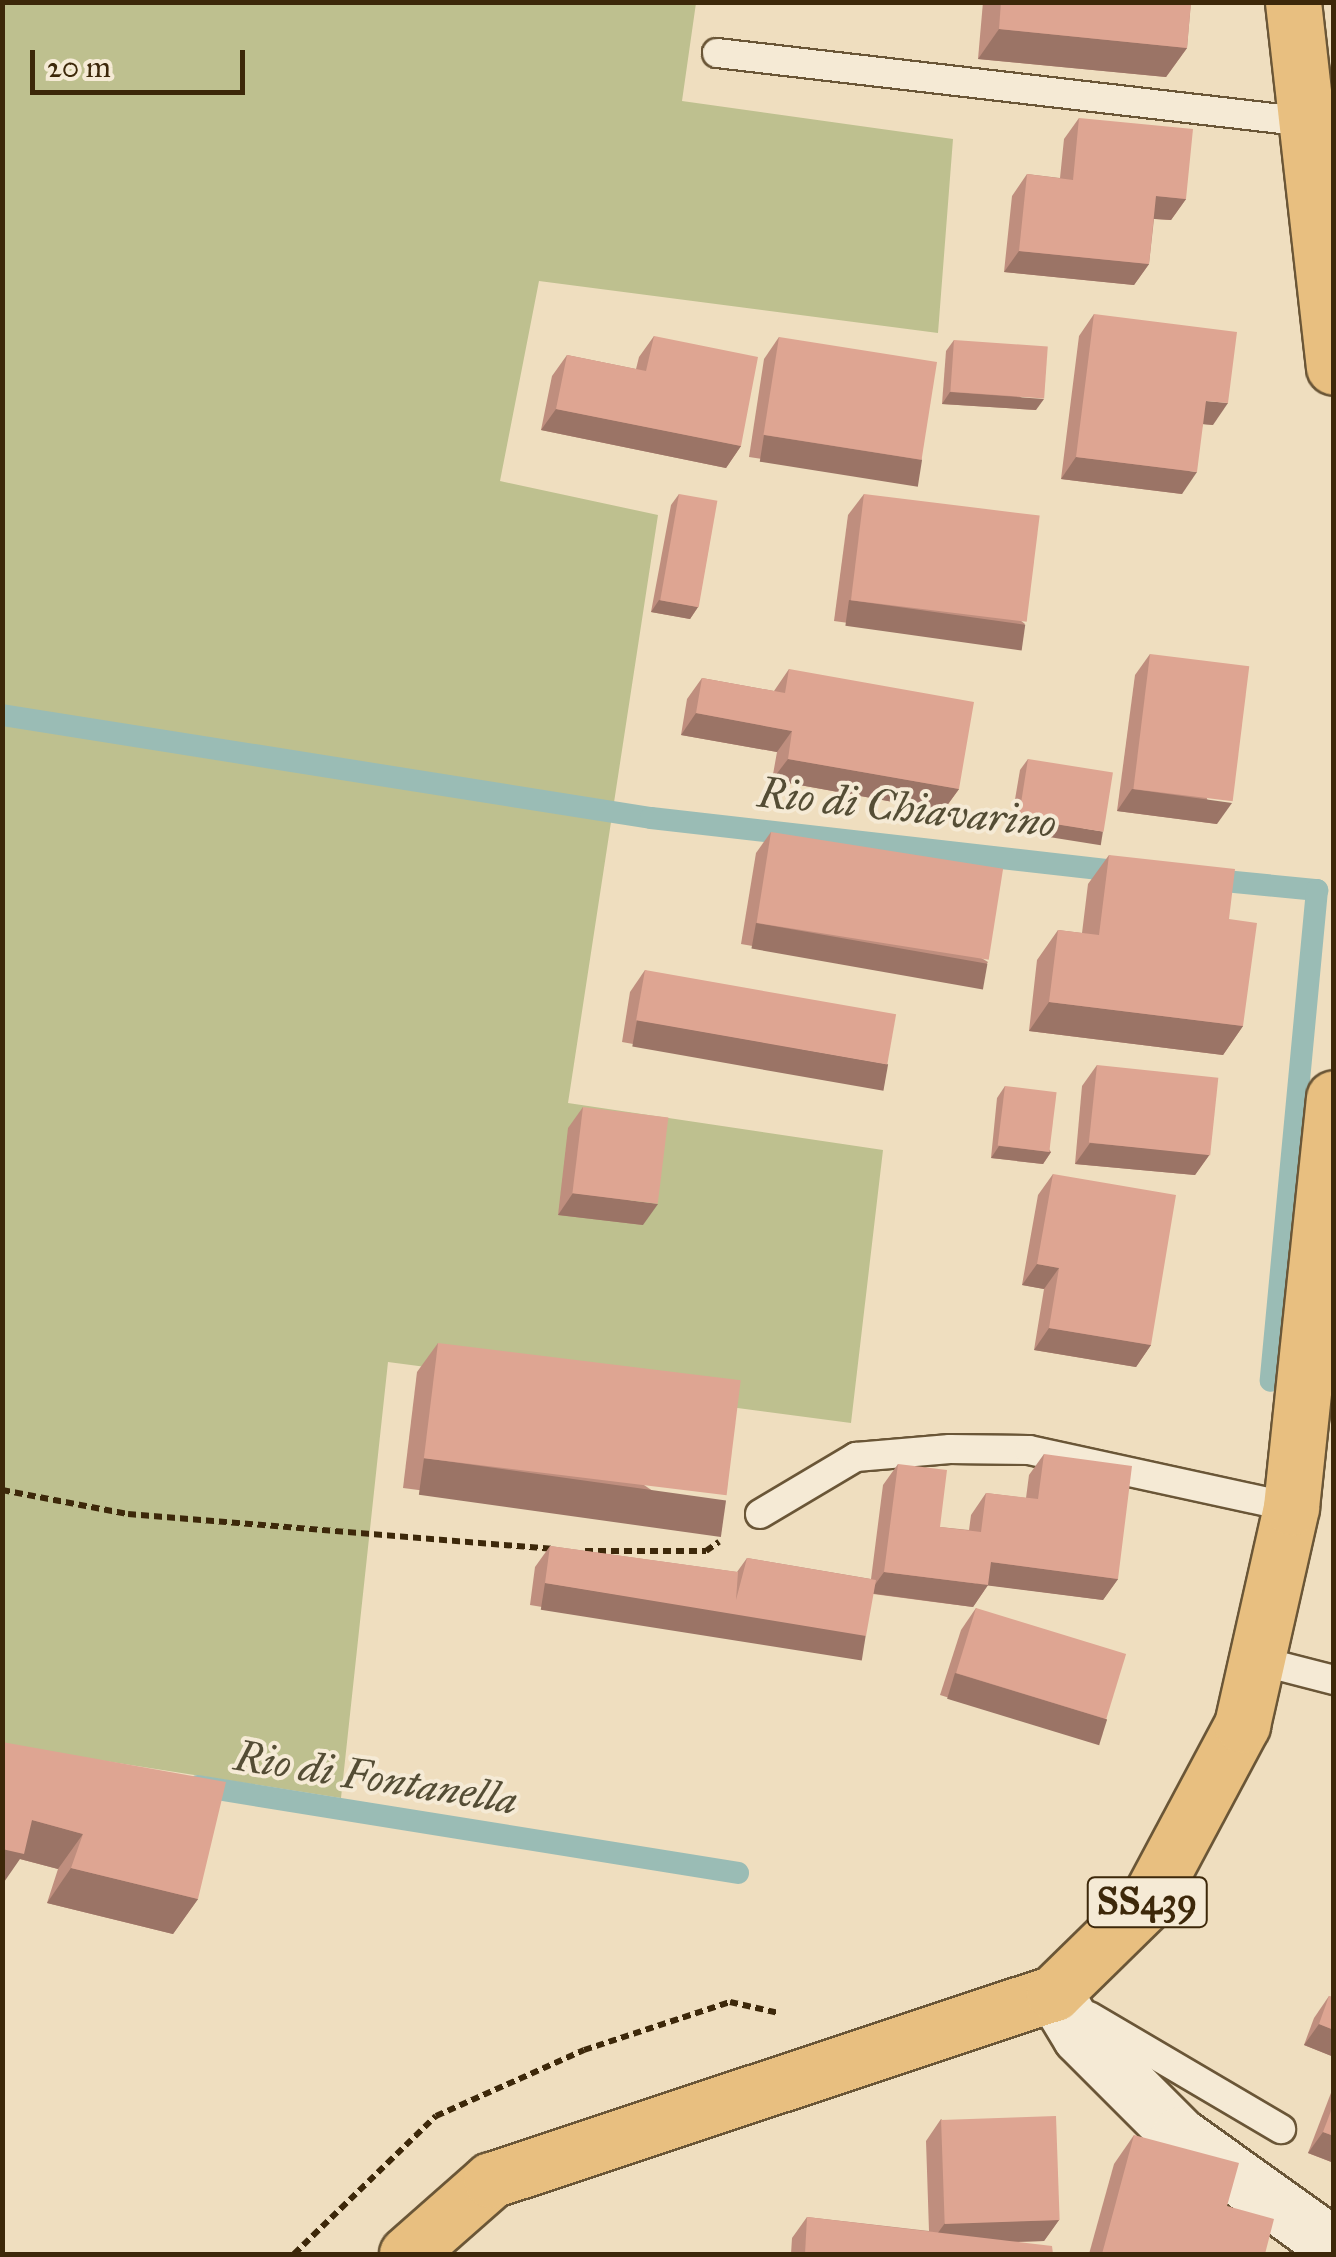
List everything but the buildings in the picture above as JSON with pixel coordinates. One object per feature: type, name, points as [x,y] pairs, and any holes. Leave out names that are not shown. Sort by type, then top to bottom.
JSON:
[{"type":"main road","points":[[1293,2],[1333,343]]},
{"type":"main road","name":"SS439","points":[[407,2254],[491,2180],[1054,1993],[1148,1902],[1242,1725],[1291,1507],[1334,1098]]},
{"type":"street","points":[[1054,1993],[1080,2036],[1179,2135],[1334,2246]]},
{"type":"lane","points":[[717,54],[1307,122]]},
{"type":"lane","points":[[760,1514],[856,1457],[950,1449],[1029,1450],[1291,1507]]},
{"type":"lane","points":[[1256,1660],[1334,1680]]},
{"type":"lane","points":[[1054,1993],[1281,2129]]},
{"type":"path","points":[[2,1490],[128,1514],[374,1540],[607,1552],[706,1551],[760,1514]]},
{"type":"green space","points":[[2,3],[696,3],[682,101],[953,139],[938,333],[539,281],[500,481],[658,515],[568,1103],[883,1150],[851,1423],[388,1362],[341,1798],[3,1745]]},
{"type":"waterway","name":"Rio di Chiavarino","points":[[2,715],[651,818],[1128,872]]},
{"type":"waterway","name":"Rio di Chiavarino","points":[[1204,879],[1317,890],[1271,1381]]},
{"type":"waterway","name":"Rio di Fontanella","points":[[198,1786],[738,1873]]}]
